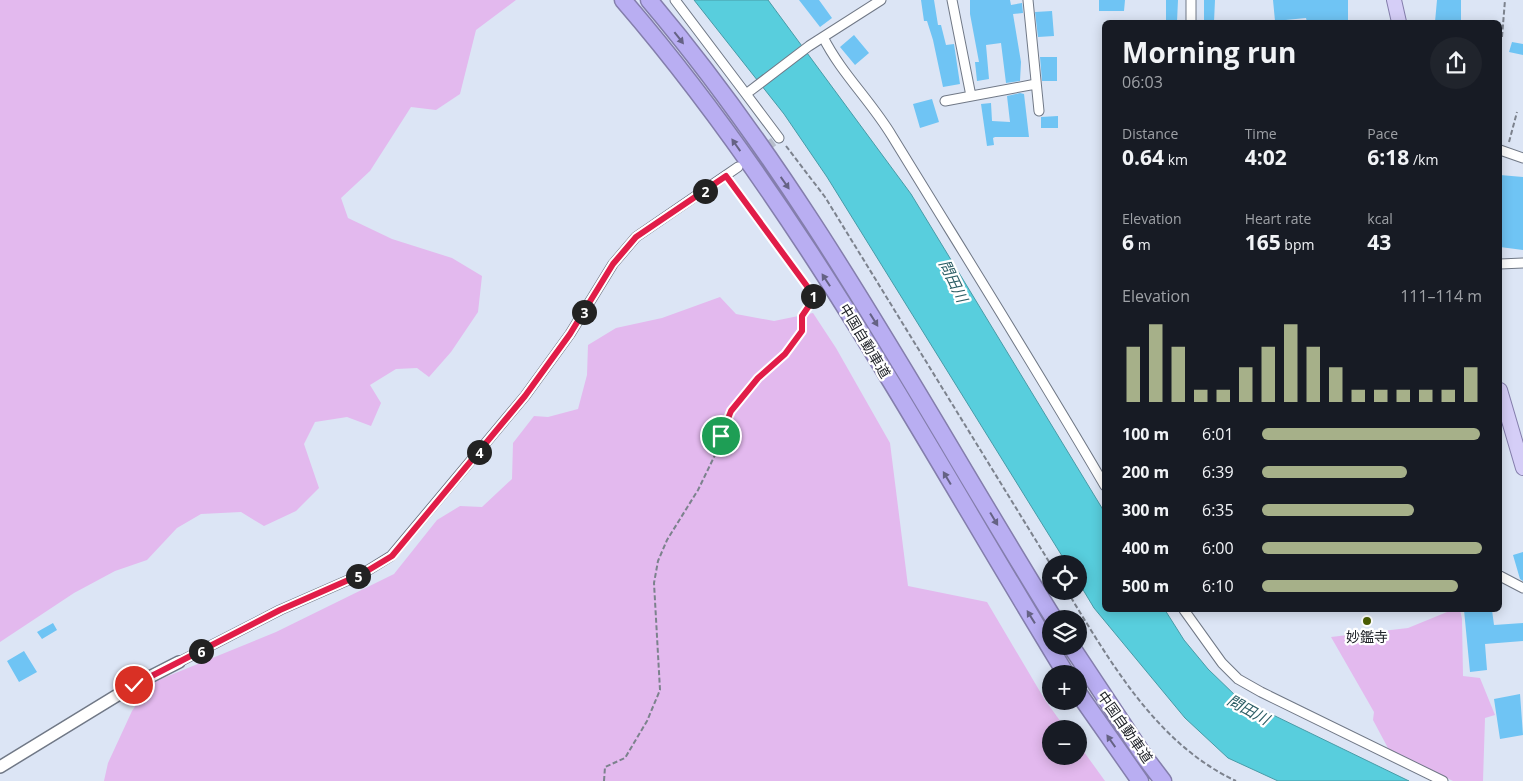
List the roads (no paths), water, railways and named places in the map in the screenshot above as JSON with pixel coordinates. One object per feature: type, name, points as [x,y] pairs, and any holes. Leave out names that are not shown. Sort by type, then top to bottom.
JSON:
[{"type":"highway","name":"中国自動車道","points":[[623,0],[695,90],[782,212],[843,305],[1061,665]]},
{"type":"highway","name":"中国自動車道","points":[[649,0],[699,64],[798,201],[897,358],[1049,610]]},
{"type":"highway","name":"中国自動車道","points":[[1077,655],[1163,781]]},
{"type":"highway","name":"中国自動車道","points":[[1087,705],[1140,781]]},
{"type":"main road","points":[[1394,0],[1399,20]]},
{"type":"main road","points":[[1502,397],[1523,468]]},
{"type":"street","points":[[675,0],[779,138]]},
{"type":"street","points":[[746,94],[823,36],[881,0]]},
{"type":"street","points":[[952,0],[971,96]]},
{"type":"street","points":[[1028,0],[1039,111]]},
{"type":"street","points":[[1191,0],[1191,20]]},
{"type":"street","points":[[823,36],[832,56],[887,128],[1014,331],[1102,481]]},
{"type":"street","points":[[945,101],[1036,84]]},
{"type":"street","points":[[1503,151],[1523,158]]},
{"type":"street","points":[[0,767],[134,685],[280,610],[362,574],[392,556],[525,396],[570,334],[618,257],[636,237],[738,167]]},
{"type":"street","points":[[1502,264],[1523,263]]},
{"type":"street","points":[[1502,577],[1523,588]]},
{"type":"street","points":[[1185,612],[1222,663],[1238,679],[1443,781]]},
{"type":"water","name":"問田川","points":[[694,0],[768,0],[911,194],[1102,508],[1102,612],[1166,612],[1184,640],[1208,669],[1238,698],[1409,781],[1278,781],[1228,758],[1185,718],[1094,608],[1087,596],[1087,555],[1061,555],[827,177],[784,114]]},
{"type":"tunnel","points":[[744,162],[779,138]]},
{"type":"place","name":"妙鑑寺","points":[[1367,621]]}]
